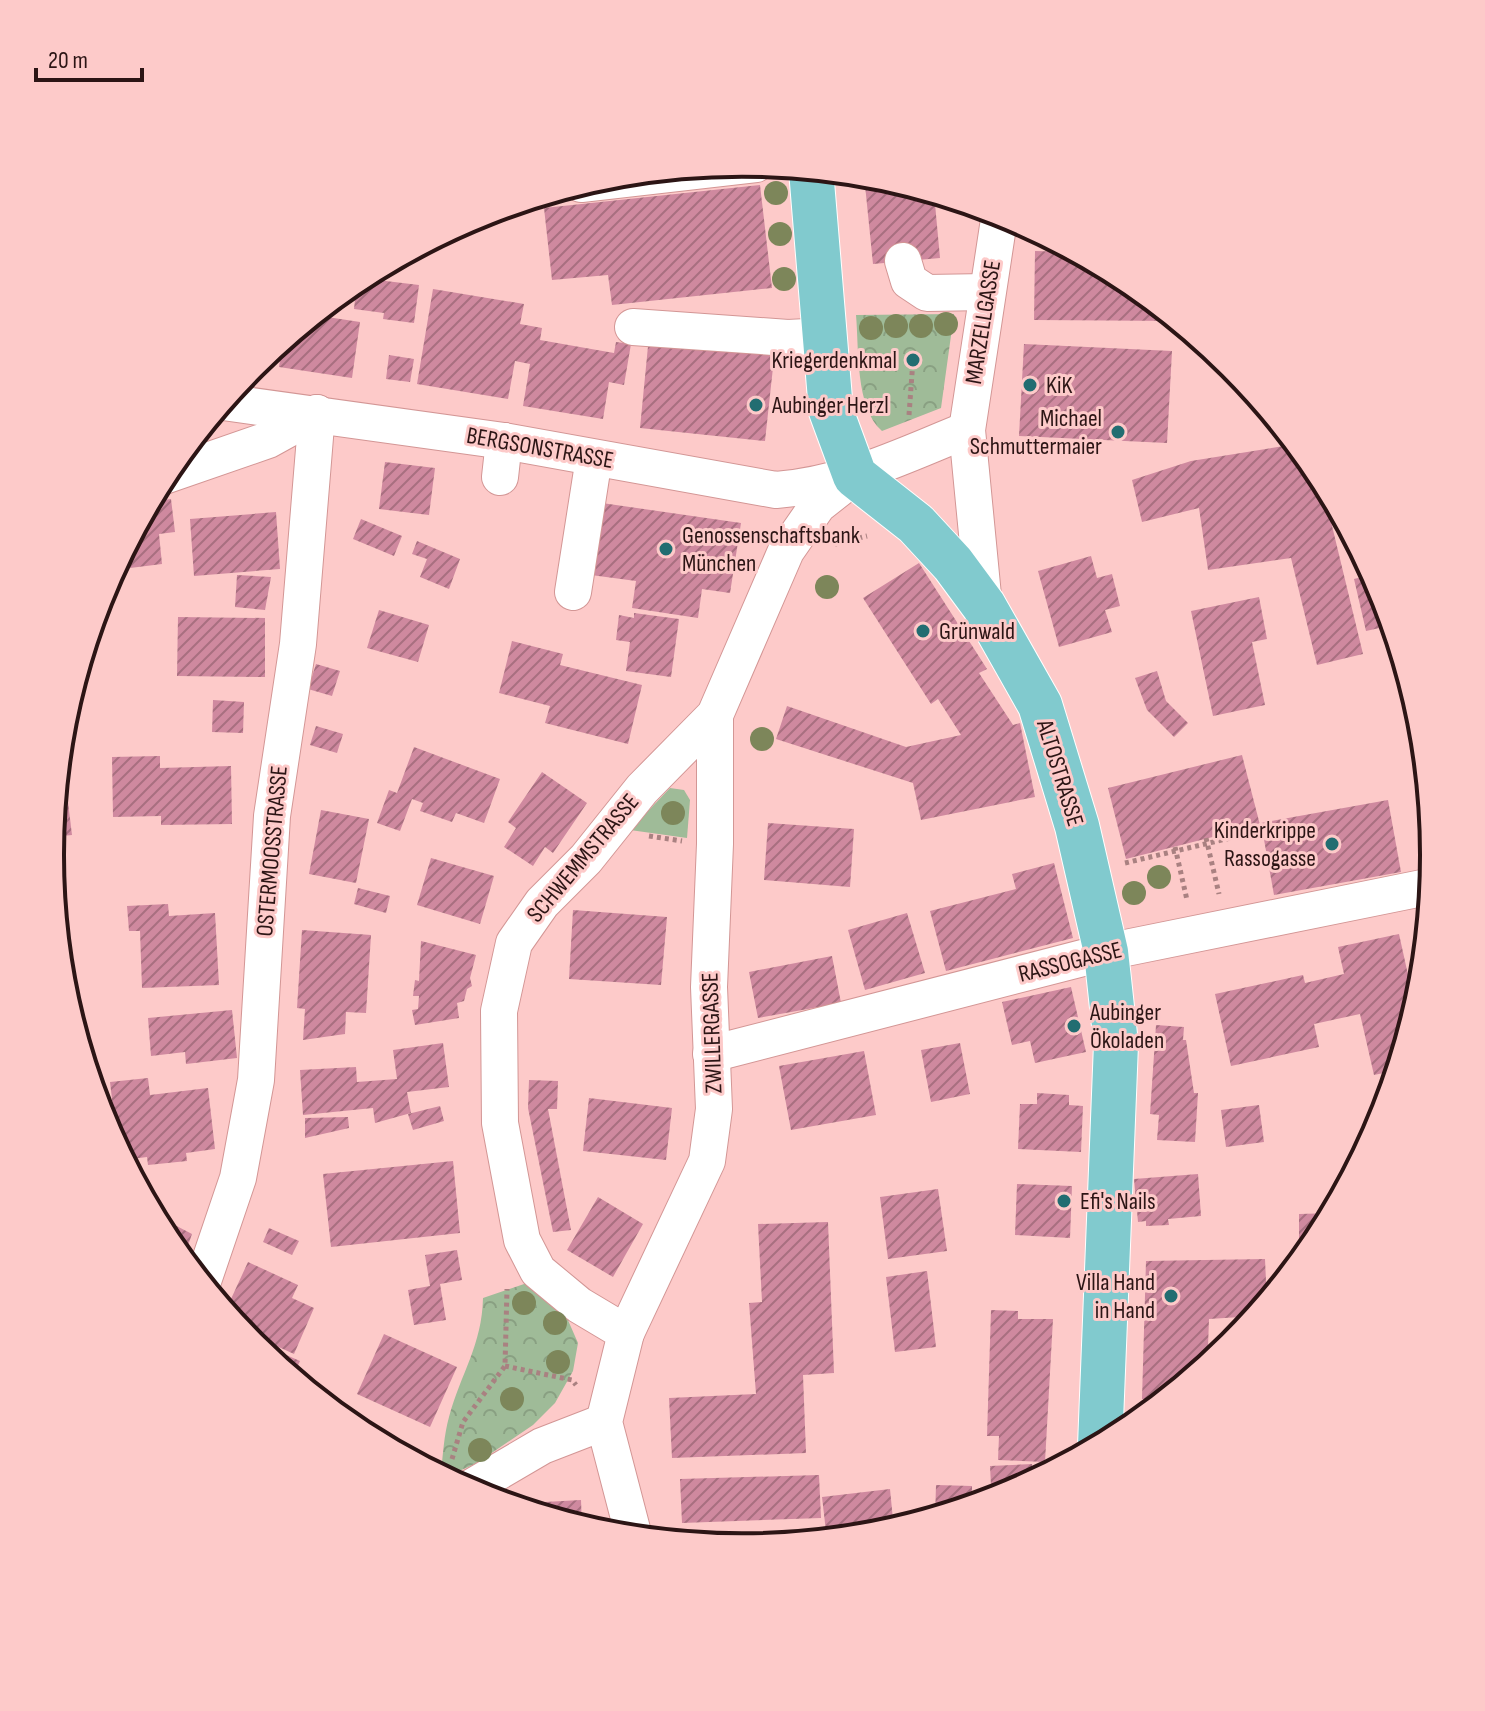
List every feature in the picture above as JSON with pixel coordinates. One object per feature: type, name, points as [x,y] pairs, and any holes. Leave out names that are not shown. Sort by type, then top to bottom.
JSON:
[{"type":"main road","points":[[812,181],[831,411],[855,476]]},
{"type":"main road","name":"ALTOSTRASSE","points":[[855,476],[916,524],[953,564],[984,606],[1040,705],[1077,826],[1106,952],[1116,1044],[1101,1431]]},
{"type":"street","name":"MARZELLGASSE","points":[[984,606],[967,430],[998,227]]},
{"type":"street","points":[[903,261],[909,281],[927,293],[987,292]]},
{"type":"street","points":[[633,327],[788,338],[826,336]]},
{"type":"street","name":"BERGSONSTRASSE","points":[[236,404],[504,441],[776,490],[819,486],[855,476]]},
{"type":"street","points":[[185,469],[268,440],[317,413]]},
{"type":"street","name":"OSTERMOOSSTRASSE","points":[[206,1272],[238,1178],[256,1080],[272,816],[298,644],[317,413]]},
{"type":"street","points":[[855,476],[967,430]]},
{"type":"street","points":[[500,477],[504,441]]},
{"type":"street","points":[[573,592],[594,458]]},
{"type":"street","name":"SCHWEMMSTRASSE","points":[[626,1333],[579,1305],[538,1271],[522,1240],[500,1123],[499,1011],[514,943],[542,903],[586,859],[642,789],[715,715],[786,551],[818,505],[855,476]]},
{"type":"street","name":"ZWILLERGASSE","points":[[626,1333],[707,1161],[714,1109],[709,987],[715,844],[715,715]]},
{"type":"street","name":"RASSOGASSE","points":[[711,1054],[1106,952],[1420,888]]},
{"type":"street","points":[[626,1333],[604,1422],[631,1524]]},
{"type":"street","points":[[465,1474],[604,1422]]},
{"type":"path","points":[[909,412],[913,360]]},
{"type":"path","points":[[830,543],[856,536],[879,536]]},
{"type":"path","points":[[1110,867],[1207,841],[1243,835],[1242,830]]},
{"type":"path","points":[[637,835],[715,844]]},
{"type":"path","points":[[1207,841],[1221,907]]},
{"type":"path","points":[[1175,849],[1190,913]]},
{"type":"path","points":[[459,1472],[463,1422],[505,1366],[506,1280],[522,1240]]},
{"type":"path","points":[[505,1366],[572,1380],[604,1422]]},
{"type":"green space","points":[[954,314],[941,408],[882,431],[873,421],[863,393],[856,315]]},
{"type":"green space","points":[[670,788],[684,790],[690,800],[687,838],[630,830]]},
{"type":"green space","points":[[527,1283],[560,1302],[578,1343],[573,1371],[555,1403],[533,1425],[477,1463],[459,1471],[442,1464],[444,1445],[454,1401],[479,1330],[483,1298]]},
{"type":"building","points":[[760,185],[772,288],[612,305],[608,275],[552,280],[544,208]]},
{"type":"building","points":[[865,188],[935,205],[940,258],[873,264]]},
{"type":"building","points":[[1035,251],[1051,251],[1082,268],[1161,321],[1034,320]]},
{"type":"building","points":[[383,281],[419,285],[414,323],[383,319],[384,313],[354,309],[355,299]]},
{"type":"building","points":[[433,289],[524,304],[520,324],[542,328],[540,340],[614,353],[616,342],[631,344],[624,385],[609,382],[603,419],[523,406],[530,364],[515,361],[508,399],[417,384]]},
{"type":"building","points":[[329,317],[360,322],[352,378],[279,367],[280,359]]},
{"type":"building","points":[[649,336],[775,349],[765,441],[640,428]]},
{"type":"building","points":[[1024,344],[1172,351],[1167,443],[1019,436]]},
{"type":"building","points":[[389,355],[414,359],[410,382],[386,379]]},
{"type":"building","points":[[1284,446],[1329,515],[1363,654],[1317,665],[1291,558],[1208,570],[1199,508],[1142,522],[1132,480],[1191,461]]},
{"type":"building","points":[[385,462],[435,468],[429,515],[379,509]]},
{"type":"building","points":[[171,499],[175,532],[159,534],[162,564],[128,568],[155,516],[165,500]]},
{"type":"building","name":"Genossenschaftsbank München","points":[[602,503],[741,523],[730,593],[702,589],[698,618],[632,608],[636,581],[591,575]]},
{"type":"building","points":[[276,512],[280,569],[194,576],[190,519]]},
{"type":"building","points":[[361,519],[402,536],[394,556],[353,539]]},
{"type":"building","points":[[417,541],[460,559],[449,589],[420,577],[427,559],[412,554]]},
{"type":"building","points":[[1091,556],[1097,578],[1112,574],[1120,606],[1105,610],[1112,632],[1059,647],[1038,571]]},
{"type":"building","points":[[919,563],[987,669],[979,673],[1013,725],[1020,723],[1035,797],[921,820],[913,783],[776,739],[787,706],[906,747],[961,735],[938,699],[931,704],[863,598]]},
{"type":"building","points":[[237,575],[271,577],[265,610],[235,607]]},
{"type":"building","points":[[1361,577],[1381,628],[1366,631],[1354,579]]},
{"type":"building","points":[[1259,597],[1267,639],[1252,642],[1265,705],[1213,716],[1191,611]]},
{"type":"building","points":[[379,610],[429,625],[418,662],[367,648]]},
{"type":"building","points":[[634,613],[679,619],[671,677],[626,671],[630,642],[616,640],[619,615],[634,618]]},
{"type":"building","points":[[178,617],[265,618],[265,677],[177,676]]},
{"type":"building","points":[[512,641],[563,654],[560,665],[642,685],[628,744],[545,723],[550,706],[499,693]]},
{"type":"building","points":[[316,664],[340,671],[332,696],[308,689]]},
{"type":"building","points":[[1157,671],[1166,701],[1188,723],[1174,737],[1147,710],[1135,678]]},
{"type":"building","points":[[213,700],[244,702],[243,733],[212,732]]},
{"type":"building","points":[[316,726],[343,734],[337,753],[310,745]]},
{"type":"building","points":[[414,747],[500,779],[484,823],[456,813],[452,822],[420,811],[423,803],[412,799],[400,831],[377,823],[389,790],[397,793]]},
{"type":"building","points":[[1242,755],[1260,825],[1126,859],[1108,788]]},
{"type":"building","points":[[160,756],[160,768],[231,766],[232,824],[161,825],[161,816],[113,817],[112,757]]},
{"type":"building","points":[[542,772],[587,803],[553,853],[545,847],[533,866],[504,847],[516,828],[508,822]]},
{"type":"building","points":[[67,794],[72,835],[64,836]]},
{"type":"building","points":[[1388,800],[1401,872],[1274,895],[1261,823]]},
{"type":"building","points":[[321,810],[369,819],[356,883],[309,874]]},
{"type":"building","points":[[768,823],[854,829],[850,887],[764,880]]},
{"type":"building","points":[[431,858],[494,876],[480,924],[417,905]]},
{"type":"building","points":[[1054,863],[1073,938],[946,971],[930,911],[1016,889],[1012,874]]},
{"type":"building","points":[[358,888],[390,896],[386,913],[354,904]]},
{"type":"building","points":[[168,904],[169,916],[215,913],[219,985],[142,988],[140,931],[129,931],[127,906]]},
{"type":"building","points":[[573,910],[667,917],[661,985],[569,979]]},
{"type":"building","points":[[907,913],[925,973],[865,990],[848,930]]},
{"type":"building","points":[[302,930],[371,935],[366,1013],[346,1012],[345,1034],[303,1040],[305,1009],[297,1008]]},
{"type":"building","points":[[1399,934],[1409,980],[1385,1073],[1374,1075],[1360,1014],[1314,1024],[1319,1047],[1231,1066],[1215,994],[1303,975],[1305,983],[1344,974],[1338,947]]},
{"type":"building","points":[[421,941],[476,955],[470,978],[472,986],[467,989],[464,1001],[457,1003],[459,1018],[415,1025],[412,1010],[418,1009],[419,996],[413,996],[415,980],[419,981]]},
{"type":"building","points":[[832,956],[841,1003],[758,1018],[749,972]]},
{"type":"building","points":[[1071,987],[1086,1052],[1035,1063],[1030,1041],[1012,1045],[1002,1002]]},
{"type":"building","points":[[232,1010],[237,1058],[186,1064],[185,1052],[151,1056],[148,1018]]},
{"type":"building","points":[[1156,1025],[1184,1027],[1183,1040],[1186,1040],[1194,1093],[1198,1093],[1195,1142],[1157,1140],[1159,1115],[1150,1114]]},
{"type":"building","points":[[443,1043],[449,1087],[407,1092],[411,1113],[375,1123],[373,1108],[303,1115],[300,1070],[356,1067],[357,1082],[397,1079],[393,1050]]},
{"type":"building","points":[[960,1043],[970,1094],[931,1102],[921,1050]]},
{"type":"building","points":[[864,1051],[876,1115],[791,1130],[779,1066]]},
{"type":"building","points":[[148,1078],[150,1095],[208,1088],[215,1149],[186,1153],[187,1161],[148,1165],[147,1157],[135,1159],[113,1107],[110,1082]]},
{"type":"building","points":[[529,1080],[558,1081],[557,1109],[548,1109],[571,1230],[553,1232],[528,1108]]},
{"type":"building","points":[[1037,1093],[1069,1095],[1069,1105],[1083,1106],[1081,1152],[1018,1149],[1020,1104],[1037,1104]]},
{"type":"building","points":[[589,1098],[672,1108],[666,1160],[583,1151]]},
{"type":"building","points":[[1259,1105],[1264,1142],[1226,1147],[1221,1110]]},
{"type":"building","points":[[440,1106],[444,1121],[413,1130],[408,1114]]},
{"type":"building","points":[[348,1117],[349,1128],[305,1138],[305,1118]]},
{"type":"building","points":[[453,1161],[460,1233],[331,1247],[323,1174]]},
{"type":"building","points":[[1198,1174],[1201,1216],[1168,1219],[1169,1225],[1146,1226],[1146,1221],[1138,1222],[1134,1179]]},
{"type":"building","points":[[1017,1184],[1072,1186],[1070,1238],[1015,1235]]},
{"type":"building","points":[[938,1189],[947,1251],[888,1259],[880,1197]]},
{"type":"building","points":[[598,1197],[643,1224],[613,1277],[567,1250]]},
{"type":"building","points":[[1319,1213],[1299,1243],[1299,1214]]},
{"type":"building","points":[[828,1222],[834,1373],[803,1375],[806,1453],[672,1458],[669,1398],[756,1394],[749,1303],[762,1302],[758,1224]]},
{"type":"building","points":[[173,1224],[192,1234],[188,1246]]},
{"type":"building","points":[[269,1228],[299,1241],[292,1255],[263,1242]]},
{"type":"building","points":[[457,1250],[462,1280],[440,1284],[446,1320],[414,1325],[408,1290],[430,1286],[425,1255]]},
{"type":"building","points":[[1265,1259],[1266,1287],[1239,1317],[1209,1319],[1210,1347],[1147,1400],[1142,1399],[1146,1261]]},
{"type":"building","points":[[248,1262],[298,1285],[292,1298],[314,1308],[294,1354],[273,1344],[230,1301]]},
{"type":"building","points":[[927,1271],[936,1347],[895,1352],[886,1277]]},
{"type":"building","points":[[991,1310],[1018,1311],[1018,1319],[1053,1319],[1045,1462],[998,1460],[999,1436],[987,1436]]},
{"type":"building","points":[[384,1334],[457,1367],[430,1427],[357,1394]]},
{"type":"building","points":[[282,1353],[300,1361],[297,1368]]},
{"type":"building","points":[[1032,1464],[1032,1469],[991,1486],[990,1466]]},
{"type":"building","points":[[819,1475],[821,1518],[682,1523],[680,1479]]},
{"type":"building","points":[[936,1485],[972,1486],[972,1494],[935,1506]]},
{"type":"building","points":[[890,1489],[893,1517],[826,1529],[822,1497]]},
{"type":"building","points":[[581,1500],[582,1514],[567,1511],[538,1502]]},
{"type":"place","name":"Kriegerdenkmal","points":[[913,360]]},
{"type":"place","name":"KiK","points":[[1030,385]]},
{"type":"place","name":"Aubinger Herzl","points":[[756,405]]},
{"type":"place","name":"Michael Schmuttermaier","points":[[1118,432]]},
{"type":"place","name":"Genossenschaftsbank München","points":[[666,549]]},
{"type":"place","name":"Grünwald","points":[[923,631]]},
{"type":"place","name":"Kinderkrippe Rassogasse","points":[[1332,844]]},
{"type":"place","name":"Aubinger Ökoladen","points":[[1074,1026]]},
{"type":"place","name":"Efi's Nails","points":[[1064,1201]]},
{"type":"place","name":"Villa Hand in Hand","points":[[1171,1296]]}]
